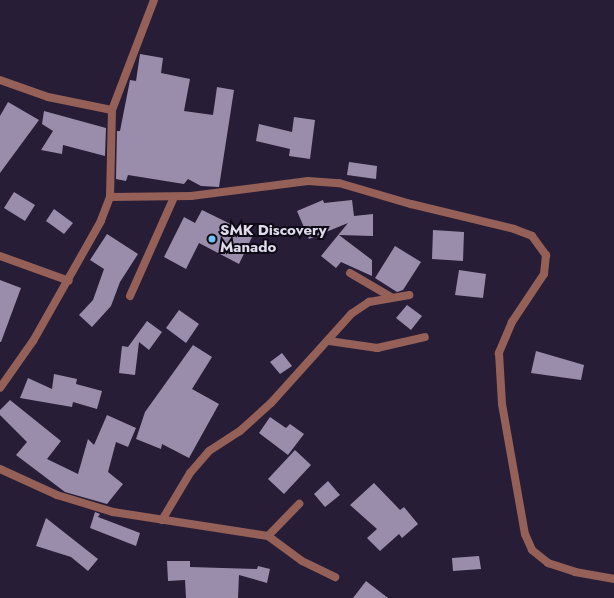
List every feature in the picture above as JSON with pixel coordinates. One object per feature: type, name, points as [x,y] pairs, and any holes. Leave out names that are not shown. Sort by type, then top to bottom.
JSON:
[{"type":"street","points":[[0,388],[33,341],[69,281],[110,197],[112,110],[154,0]]},
{"type":"street","points":[[0,80],[48,97],[112,110]]},
{"type":"street","points":[[110,197],[174,197],[308,181],[339,183],[411,204],[514,229],[532,236],[546,255],[544,274],[512,322],[499,353],[502,404],[525,534],[532,550],[548,563],[575,572],[614,579]]},
{"type":"street","points":[[130,296],[174,197]]},
{"type":"street","points":[[0,256],[69,281]]},
{"type":"street","points":[[350,273],[391,297]]},
{"type":"street","points":[[162,520],[190,473],[209,451],[240,431],[266,408],[329,341],[351,314],[369,302],[409,295]]},
{"type":"street","points":[[329,341],[377,348],[425,337]]},
{"type":"street","points":[[0,469],[57,495],[113,512],[268,536],[302,561],[335,577]]},
{"type":"street","points":[[268,536],[299,504]]},
{"type":"building","points":[[140,54],[163,58],[161,73],[190,79],[184,111],[213,115],[217,87],[234,90],[219,187],[201,186],[188,179],[184,184],[128,175],[126,181],[116,179],[117,131],[120,131],[130,80],[136,81]]},
{"type":"building","points":[[8,102],[39,120],[0,173],[0,116]]},
{"type":"building","points":[[44,111],[106,128],[105,156],[63,145],[62,154],[41,150],[53,131],[42,124]]},
{"type":"building","points":[[294,117],[315,120],[310,159],[289,156],[290,149],[256,141],[259,124],[292,132]]},
{"type":"building","points":[[349,162],[377,166],[376,179],[347,175]]},
{"type":"building","points":[[14,192],[35,205],[25,221],[4,208]]},
{"type":"building","points":[[323,200],[324,203],[352,200],[354,216],[373,214],[373,236],[339,235],[372,260],[372,276],[341,262],[336,268],[321,256],[348,223],[309,239],[297,211]]},
{"type":"building","points":[[54,209],[73,223],[64,234],[46,221]]},
{"type":"building","name":"SMK Discovery Manado","points":[[202,210],[253,235],[239,264],[199,243],[186,269],[164,257],[184,217],[195,223]]},
{"type":"building","points":[[433,230],[464,232],[463,261],[432,259]]},
{"type":"building","points":[[107,234],[138,254],[120,282],[111,306],[92,327],[79,315],[93,300],[104,269],[90,260]]},
{"type":"building","points":[[395,246],[421,262],[403,290],[397,292],[375,278]]},
{"type":"building","points":[[459,270],[486,274],[483,298],[455,295]]},
{"type":"building","points":[[0,280],[21,288],[1,342],[0,342]]},
{"type":"building","points":[[407,305],[422,316],[411,330],[396,318]]},
{"type":"building","points":[[179,310],[199,324],[186,343],[166,328]]},
{"type":"building","points":[[147,321],[162,332],[149,350],[139,342],[135,375],[119,373],[122,346],[128,347]]},
{"type":"building","points":[[193,345],[212,357],[192,389],[219,404],[189,458],[162,444],[161,449],[136,439],[145,412]]},
{"type":"building","points":[[536,351],[584,365],[581,380],[531,373]]},
{"type":"building","points":[[282,353],[292,366],[280,374],[270,362]]},
{"type":"building","points":[[54,374],[77,379],[76,384],[102,391],[97,409],[73,402],[72,407],[20,398],[28,378],[52,389]]},
{"type":"building","points":[[10,400],[61,441],[47,459],[78,474],[88,439],[94,445],[107,415],[136,428],[128,447],[116,442],[108,472],[123,484],[107,504],[65,492],[16,455],[27,442],[0,415],[0,410]]},
{"type":"building","points":[[270,417],[286,428],[290,424],[304,434],[288,455],[259,433]]},
{"type":"building","points":[[295,450],[311,465],[284,494],[268,479]]},
{"type":"building","points":[[328,481],[340,495],[325,507],[314,494]]},
{"type":"building","points":[[374,483],[400,510],[404,507],[418,524],[402,538],[399,534],[380,551],[367,538],[377,529],[350,505]]},
{"type":"building","points":[[95,512],[100,514],[98,517],[140,533],[136,546],[90,528]]},
{"type":"building","points":[[46,518],[98,559],[88,571],[71,557],[36,546]]},
{"type":"building","points":[[479,556],[481,569],[453,571],[452,558]]},
{"type":"building","points":[[167,561],[190,561],[190,567],[257,569],[258,566],[270,569],[267,583],[239,575],[238,598],[186,598],[185,580],[168,581]]},
{"type":"building","points":[[366,581],[388,598],[353,598]]},
{"type":"place","name":"SMK Discovery Manado","points":[[212,239]]}]
